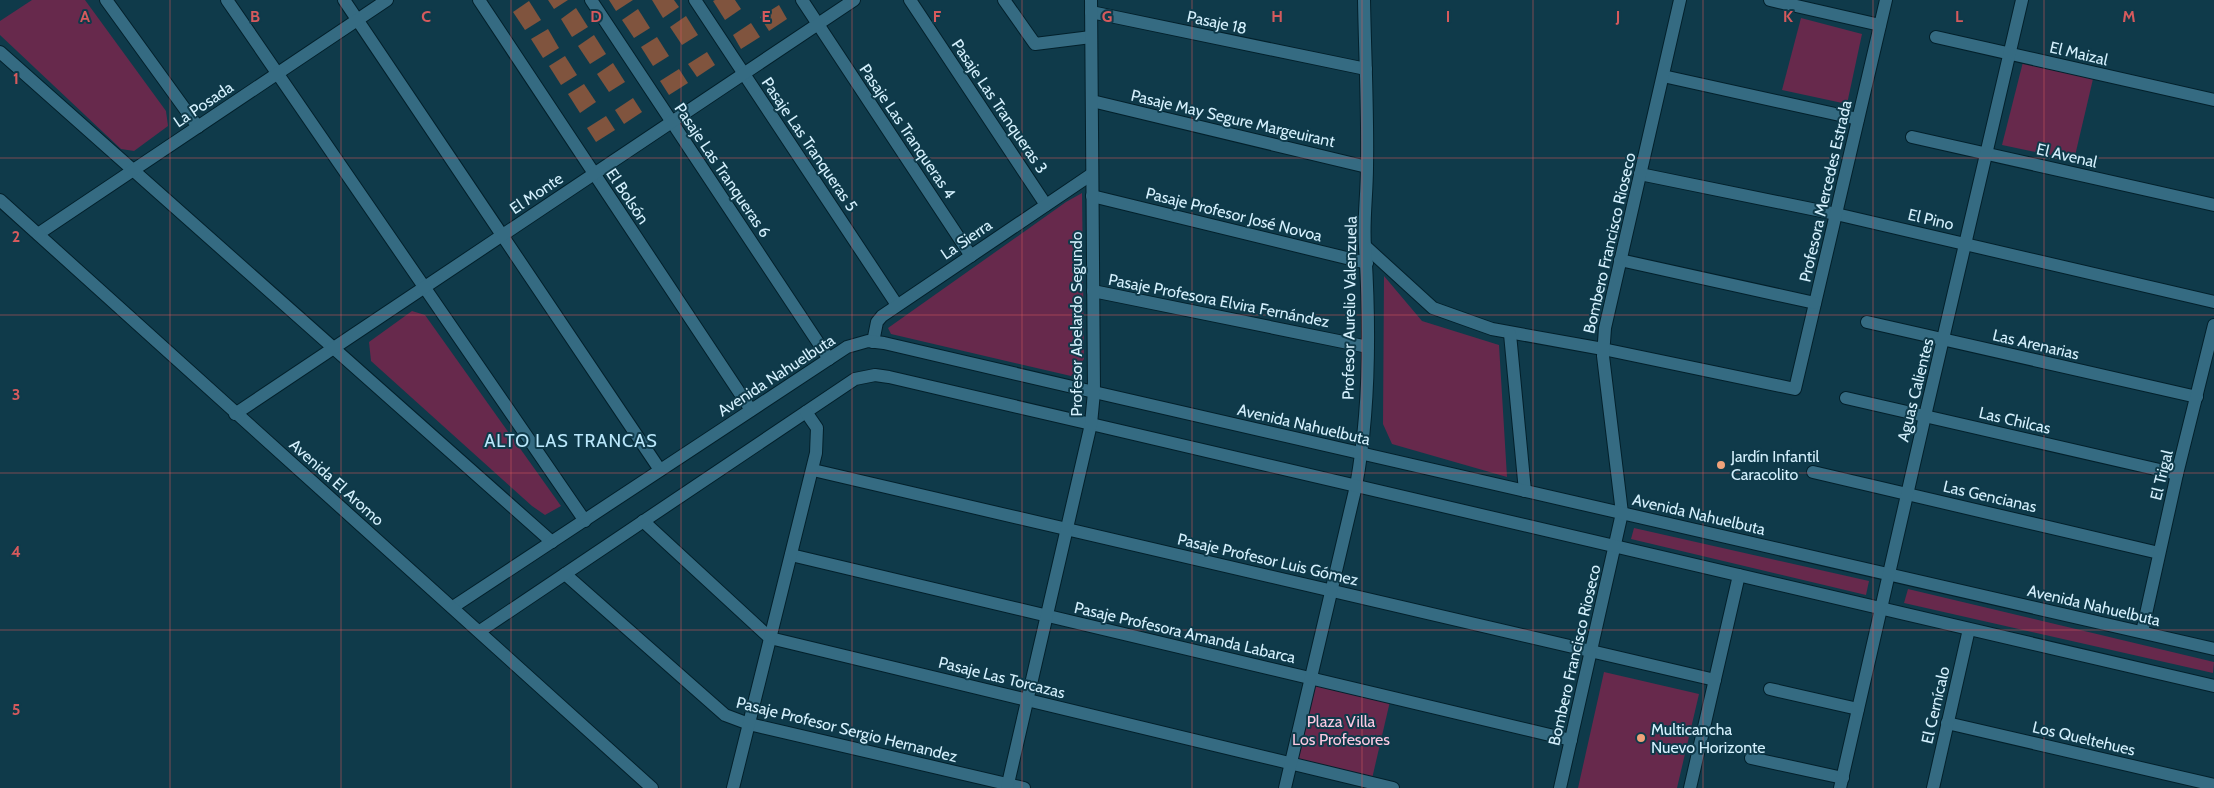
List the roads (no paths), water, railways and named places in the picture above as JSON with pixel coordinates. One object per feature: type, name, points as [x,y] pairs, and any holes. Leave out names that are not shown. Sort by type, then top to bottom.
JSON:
[{"type":"street","points":[[106,0],[198,127]]},
{"type":"street","points":[[227,0],[584,521]]},
{"type":"street","points":[[344,0],[660,470]]},
{"type":"street","name":"La Posada","points":[[38,234],[387,0]]},
{"type":"street","name":"El Bolsón","points":[[479,0],[751,410]]},
{"type":"street","name":"Pasaje Las Tranqueras 6","points":[[591,0],[829,359]]},
{"type":"street","name":"Pasaje Las Tranqueras 5","points":[[695,0],[897,305]]},
{"type":"street","name":"Pasaje Las Tranqueras 4","points":[[802,0],[971,256]]},
{"type":"street","name":"El Monte","points":[[236,414],[333,347],[854,0]]},
{"type":"street","name":"Pasaje Las Tranqueras 3","points":[[910,0],[1046,205]]},
{"type":"street","points":[[1004,0],[1035,44],[1091,37]]},
{"type":"street","name":"Profesor Aurelio Valenzuela","points":[[1285,788],[1332,591],[1362,454],[1368,347],[1365,246],[1367,167],[1364,0]]},
{"type":"street","name":"Bombero Francisco Rioseco","points":[[1560,788],[1622,513],[1603,349],[1605,328],[1680,0]]},
{"type":"street","points":[[1770,0],[1880,25]]},
{"type":"street","name":"Profesora Mercedes Estrada","points":[[1603,349],[1795,389],[1886,0]]},
{"type":"street","name":"Aguas Calientes","points":[[1841,783],[2022,0]]},
{"type":"street","name":"Profesor Abelardo Segundo","points":[[1007,786],[1092,424],[1094,392],[1091,6]]},
{"type":"street","name":"Pasaje 18","points":[[1091,6],[1366,69]]},
{"type":"street","name":"El Maizal","points":[[1936,36],[2214,100]]},
{"type":"street","points":[[0,52],[552,542]]},
{"type":"street","points":[[1663,76],[1858,119]]},
{"type":"street","name":"Pasaje May Segure Margeuirant","points":[[1092,101],[1367,167]]},
{"type":"street","name":"El Avenal","points":[[1912,137],[2214,205]]},
{"type":"street","name":"La Sierra","points":[[873,342],[877,322],[882,316],[1092,174]]},
{"type":"street","name":"El Pino","points":[[1640,174],[1836,214],[2214,302]]},
{"type":"street","name":"Pasaje Profesor José Novoa","points":[[1092,196],[1367,264]]},
{"type":"street","name":"Avenida El Aromo","points":[[0,200],[652,788]]},
{"type":"street","points":[[1365,246],[1433,308],[1510,334],[1603,349]]},
{"type":"street","points":[[1620,260],[1815,304]]},
{"type":"street","name":"Pasaje Profesora Elvira Fernández","points":[[1093,291],[1368,347]]},
{"type":"street","name":"Las Arenarias","points":[[1867,322],[2197,397]]},
{"type":"street","name":"El Trigal","points":[[2142,632],[2177,474],[2214,325]]},
{"type":"street","points":[[1510,334],[1526,491]]},
{"type":"street","name":"Avenida Nahuelbuta","points":[[453,607],[847,347],[873,342],[2214,649]]},
{"type":"street","points":[[480,631],[855,379],[874,375],[1092,424],[2214,686]]},
{"type":"street","name":"Las Chilcas","points":[[1846,398],[2177,474]]},
{"type":"street","points":[[733,788],[813,470],[817,428],[806,412]]},
{"type":"street","name":"Pasaje Profesor Luis Gómez","points":[[813,470],[1715,680]]},
{"type":"street","name":"Las Gencianas","points":[[1813,472],[2159,553]]},
{"type":"street","name":"Pasaje Las Torcazas","points":[[643,522],[770,638],[1393,788]]},
{"type":"street","name":"Pasaje Profesora Amanda Labarca","points":[[791,555],[1571,740]]},
{"type":"street","name":"Pasaje Profesor Sergio Hernandez","points":[[565,574],[725,715],[749,724],[1007,786],[1024,788]]},
{"type":"street","points":[[1690,788],[1739,575]]},
{"type":"street","name":"El Cernícalo","points":[[1933,788],[1969,629]]},
{"type":"street","points":[[1770,689],[1858,709]]},
{"type":"street","name":"Los Queltehues","points":[[1947,724],[2214,785]]},
{"type":"street","points":[[1751,758],[1841,783]]},
{"type":"place","name":"Jardín Infantil Caracolito","points":[[1721,465]]},
{"type":"place","name":"Multicancha Nuevo Horizonte","points":[[1641,738]]},
{"type":"district","name":"ALTO LAS TRANCAS","points":[[571,441]]},
{"type":"park label","name":"Plaza Villa Los Profesores","points":[[1341,730]]}]
